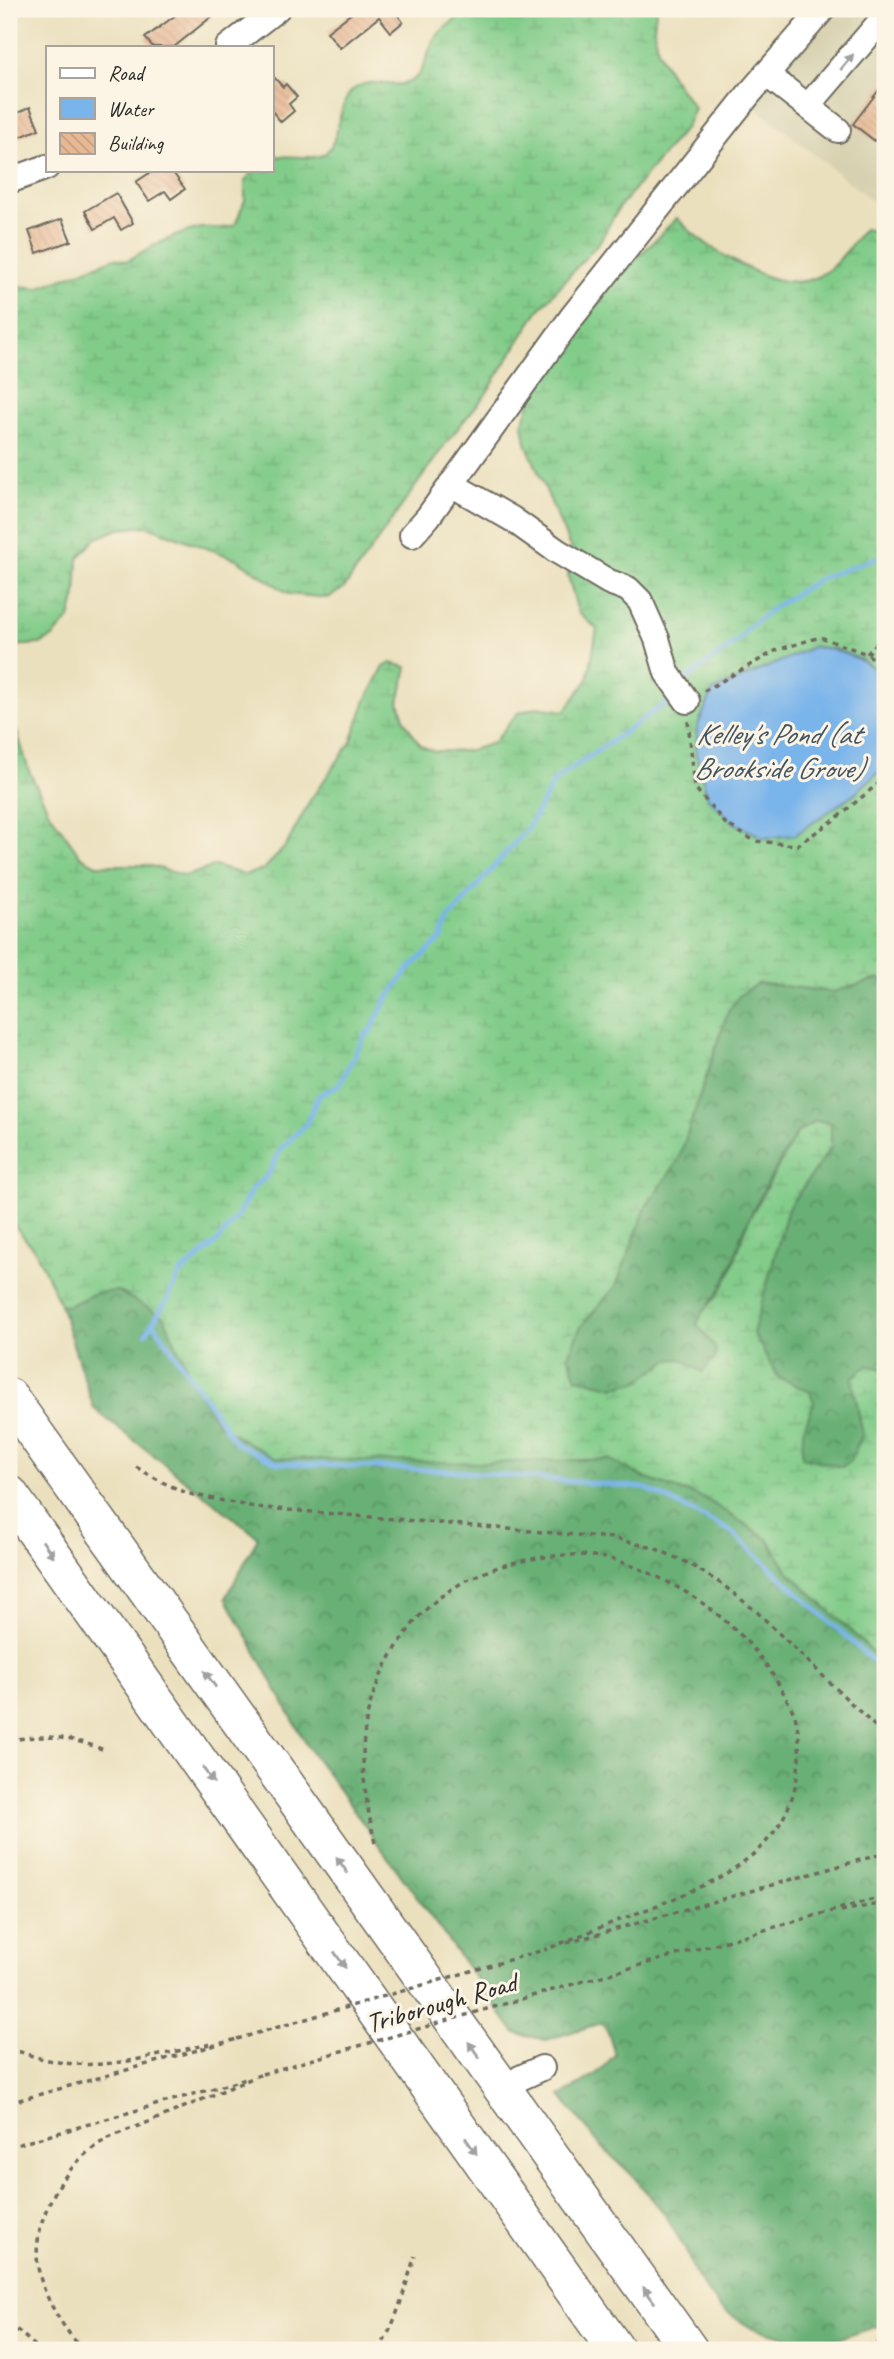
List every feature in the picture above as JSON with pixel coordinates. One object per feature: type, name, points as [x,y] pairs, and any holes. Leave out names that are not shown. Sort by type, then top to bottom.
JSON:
[{"type":"highway","points":[[9,1397],[689,2350]]},
{"type":"highway","points":[[9,1493],[616,2350]]},
{"type":"street","points":[[229,46],[277,9]]},
{"type":"street","points":[[412,535],[572,317],[766,74],[823,9]]},
{"type":"street","points":[[808,107],[885,16]]},
{"type":"street","points":[[766,74],[838,130]]},
{"type":"street","points":[[9,181],[46,167]]},
{"type":"street","points":[[451,484],[512,519],[598,576],[628,589],[640,601],[657,639],[667,673],[681,693]]},
{"type":"street","points":[[504,2091],[520,2078],[542,2067]]},
{"type":"path","points":[[867,654],[885,634]]},
{"type":"path","points":[[885,667],[867,654],[820,637],[777,650],[681,693],[695,788],[726,824],[755,841],[797,845],[834,820],[885,778]]},
{"type":"path","points":[[136,1467],[189,1494],[254,1507],[612,1538],[654,1548],[688,1563],[757,1612],[885,1736]]},
{"type":"path","points":[[375,1843],[365,1796],[365,1720],[372,1692],[384,1665],[413,1623],[433,1602],[484,1571],[534,1558],[578,1554],[620,1562],[668,1582],[714,1612],[748,1642],[775,1678],[794,1714],[800,1747],[796,1786],[786,1814],[766,1842],[737,1868],[707,1885],[547,1949]]},
{"type":"path","points":[[9,1741],[42,1736],[60,1737],[82,1741],[104,1750]]},
{"type":"path","name":"Triborough Road","points":[[9,2103],[885,1853]]},
{"type":"path","name":"Triborough Road","points":[[9,2147],[885,1896]]},
{"type":"path","points":[[818,1915],[885,1903]]},
{"type":"path","points":[[9,2048],[42,2059],[78,2065],[122,2061],[237,2039]]},
{"type":"path","points":[[83,2350],[70,2336],[50,2303],[40,2274],[40,2234],[45,2214],[58,2188],[78,2160],[102,2142],[262,2074]]},
{"type":"path","points":[[378,2350],[404,2296],[415,2256]]},
{"type":"path","points":[[9,2323],[40,2350]]},
{"type":"path","points":[[857,2350],[885,2340]]},
{"type":"shaded area","points":[[823,9],[885,9],[885,211],[745,99]]},
{"type":"green space","points":[[471,9],[657,9],[654,23],[658,49],[670,74],[694,108],[686,127],[620,206],[600,241],[538,311],[486,394],[446,443],[344,588],[328,598],[289,594],[236,559],[148,526],[118,529],[95,539],[78,559],[76,595],[70,618],[53,637],[40,644],[9,646],[9,289],[19,286],[38,288],[115,258],[127,261],[160,242],[188,232],[235,225],[245,200],[245,181],[252,172],[273,172],[273,157],[315,157],[327,151],[335,136],[343,106],[353,90],[368,83],[399,84],[414,79],[421,71],[437,36]]},
{"type":"green space","points":[[677,218],[718,252],[754,271],[789,281],[809,280],[829,270],[864,229],[885,233],[885,675],[862,660],[835,649],[813,647],[713,691],[697,727],[764,838],[795,835],[855,793],[885,766],[885,980],[878,979],[833,992],[759,983],[740,995],[728,1011],[678,1161],[647,1205],[616,1286],[581,1326],[568,1356],[577,1378],[614,1387],[637,1382],[669,1360],[682,1359],[702,1372],[715,1359],[716,1349],[697,1324],[703,1311],[717,1297],[730,1274],[749,1219],[797,1133],[815,1121],[831,1123],[831,1147],[788,1208],[753,1333],[778,1377],[810,1392],[814,1402],[803,1431],[802,1457],[842,1467],[850,1461],[863,1435],[852,1378],[868,1365],[885,1371],[885,1664],[787,1570],[768,1539],[704,1498],[647,1479],[609,1459],[481,1463],[274,1458],[218,1424],[195,1386],[164,1317],[118,1291],[95,1293],[68,1306],[60,1304],[36,1252],[9,1219],[9,706],[29,771],[48,810],[81,857],[96,865],[148,865],[186,876],[215,866],[245,875],[264,869],[286,846],[311,799],[351,742],[366,700],[384,667],[391,663],[407,667],[399,702],[405,722],[421,746],[434,751],[469,751],[493,743],[518,713],[537,707],[565,711],[588,679],[597,629],[578,612],[568,576],[573,554],[526,443],[523,423],[536,385],[618,277]]},
{"type":"green space","points":[[878,979],[885,980],[885,1371],[883,1369],[852,1378],[863,1435],[850,1461],[842,1467],[801,1457],[803,1431],[814,1402],[809,1392],[778,1377],[753,1333],[788,1208],[831,1148],[797,1133],[754,1208],[727,1278],[703,1311],[716,1349],[715,1359],[702,1373],[682,1359],[669,1360],[637,1382],[614,1387],[577,1378],[568,1356],[581,1326],[616,1286],[647,1205],[678,1161],[728,1011],[740,995],[759,983],[832,992]]},
{"type":"green space","points":[[118,1291],[164,1317],[195,1386],[481,1463],[609,1459],[647,1479],[704,1498],[768,1539],[787,1570],[885,1664],[885,2324],[840,2338],[793,2339],[750,2327],[719,2307],[697,2278],[686,2251],[664,2213],[632,2175],[601,2146],[561,2096],[596,2074],[615,2055],[608,2032],[601,2023],[546,2040],[515,2033],[308,1747],[226,1598],[258,1537],[94,1409],[60,1304],[68,1306],[95,1293]]},
{"type":"water","name":"Kelley's Pond (at Brookside Grove)","points":[[813,647],[851,656],[885,675],[885,766],[855,793],[795,835],[764,838],[734,823],[708,798],[696,755],[697,727],[713,691]]},
{"type":"building","points":[[184,9],[221,9],[175,46],[152,46],[145,38]]},
{"type":"building","points":[[357,9],[393,9],[403,22],[391,32],[379,17],[340,48],[327,32]]},
{"type":"building","points":[[273,76],[283,87],[286,84],[297,97],[289,104],[294,111],[281,122],[273,112]]},
{"type":"building","points":[[885,82],[885,129],[875,141],[853,124]]},
{"type":"building","points":[[30,107],[39,129],[9,142],[9,117]]},
{"type":"building","points":[[151,172],[172,172],[185,189],[171,199],[165,191],[149,201],[136,182]]},
{"type":"building","points":[[116,193],[133,223],[121,230],[114,218],[95,229],[85,211]]},
{"type":"building","points":[[62,219],[71,241],[37,253],[29,231]]},
{"type":"waterway","points":[[683,682],[740,639],[747,629],[776,606],[821,578],[885,555]]},
{"type":"waterway","points":[[146,1333],[169,1297],[178,1276],[218,1241],[239,1214],[252,1189],[268,1175],[281,1149],[307,1123],[318,1096],[340,1084],[385,1002],[409,969],[442,938],[448,920],[529,826],[555,780],[668,702],[673,695]]},
{"type":"waterway","points":[[153,1322],[236,1443],[278,1463],[456,1471],[645,1488],[729,1530],[885,1672]]}]
